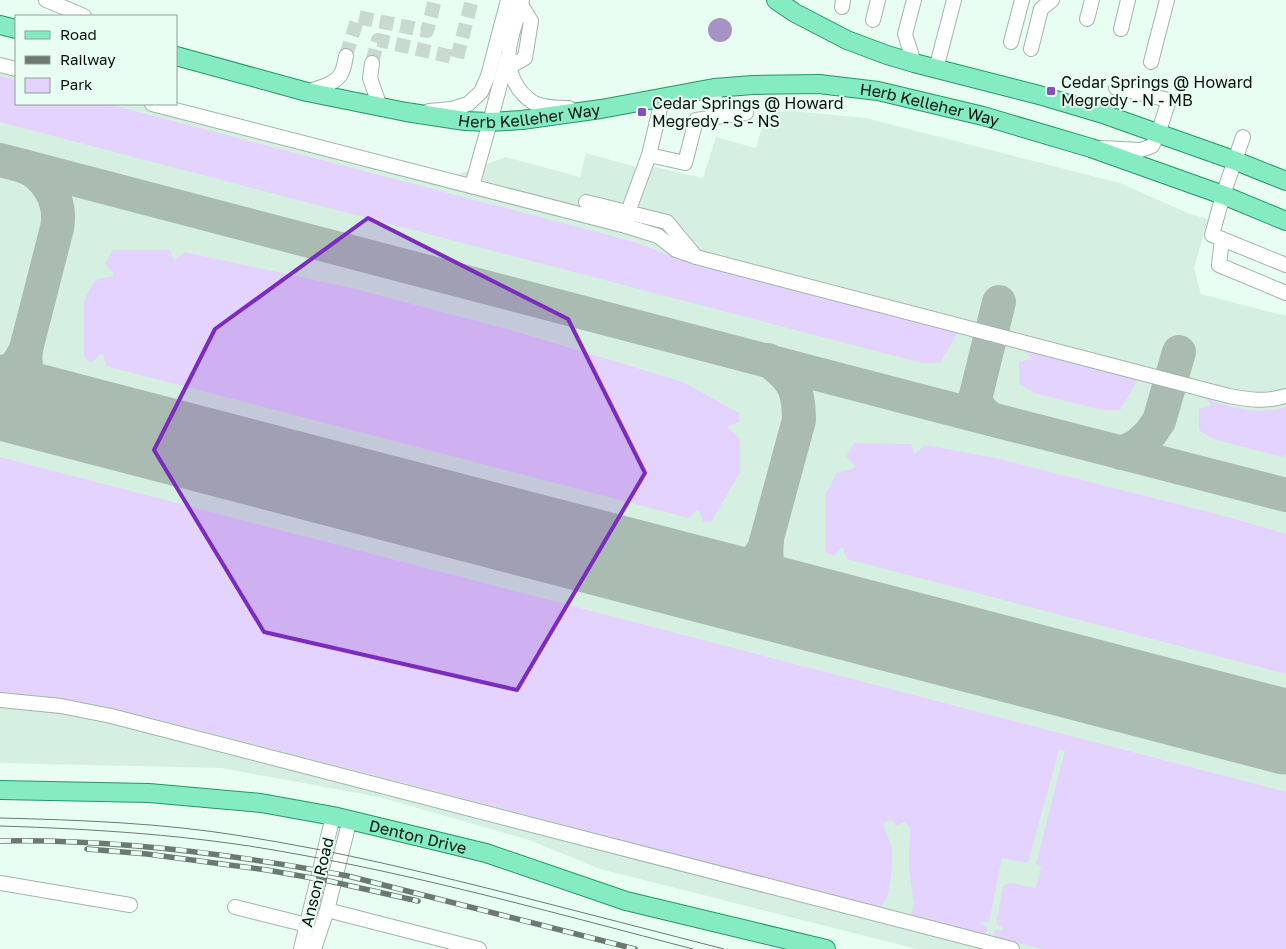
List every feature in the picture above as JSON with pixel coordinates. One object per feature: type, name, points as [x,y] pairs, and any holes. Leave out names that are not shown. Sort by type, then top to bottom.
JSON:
[{"type":"main road","points":[[776,0],[795,13],[847,40],[914,63],[1039,95],[1106,116],[1236,160],[1286,181]]},
{"type":"main road","points":[[0,25],[15,28]]},
{"type":"main road","name":"Herb Kelleher Way","points":[[178,56],[307,92],[406,112],[465,121],[522,120],[601,109],[714,88],[753,85],[819,84],[878,91],[983,116],[1091,148],[1223,195],[1286,221]]},
{"type":"main road","name":"Denton Drive","points":[[0,790],[150,793],[261,803],[350,819],[486,853],[626,901],[826,949]]},
{"type":"street","points":[[873,20],[878,0]]},
{"type":"street","points":[[914,0],[904,34],[914,63]]},
{"type":"street","points":[[936,69],[954,0]]},
{"type":"street","points":[[1011,42],[1022,0]]},
{"type":"street","points":[[1031,49],[1041,9],[1052,0]]},
{"type":"street","points":[[1087,20],[1092,0]]},
{"type":"street","points":[[1121,29],[1128,0]]},
{"type":"street","points":[[1151,62],[1167,0]]},
{"type":"street","points":[[54,2],[82,15]]},
{"type":"street","points":[[472,186],[509,50],[517,2]]},
{"type":"street","points":[[509,67],[524,58],[531,21],[517,2]]},
{"type":"street","points":[[406,112],[452,109],[468,104],[481,92],[517,2]]},
{"type":"street","points":[[509,50],[509,67],[515,84],[535,104],[554,108],[601,109]]},
{"type":"street","points":[[307,92],[337,79],[342,72],[346,56]]},
{"type":"street","points":[[372,63],[370,78],[380,107]]},
{"type":"street","points":[[0,65],[15,69]]},
{"type":"street","points":[[714,88],[716,117]]},
{"type":"street","points":[[1091,148],[1141,150],[1152,146],[1158,134],[1168,100],[1116,88]]},
{"type":"street","points":[[627,219],[649,154],[663,96]]},
{"type":"street","points":[[156,105],[472,186],[627,219],[667,222],[696,258],[1229,396],[1253,400],[1273,400],[1286,396]]},
{"type":"street","points":[[649,154],[685,163],[696,120],[746,113]]},
{"type":"street","points":[[1244,137],[1223,195],[1212,235],[1286,265]]},
{"type":"street","points":[[586,202],[627,219]]},
{"type":"street","points":[[1222,239],[1219,265],[1286,293]]},
{"type":"street","points":[[0,700],[61,706],[111,716],[1012,949]]},
{"type":"street","name":"Anson Road","points":[[301,949],[333,816]]},
{"type":"street","name":"Anson Road","points":[[314,949],[327,910],[350,819]]},
{"type":"street","points":[[0,883],[130,905]]},
{"type":"street","points":[[235,906],[307,925]]},
{"type":"street","points":[[327,910],[452,946],[479,949]]},
{"type":"highlighted area","points":[[368,218],[568,319],[645,473],[517,690],[264,632],[154,450],[215,329]]},
{"type":"shaded area","points":[[720,18],[725,19],[731,25],[731,35],[725,41],[720,42],[715,41],[709,35],[708,30],[709,25],[715,19]]},
{"type":"shaded area","points":[[0,57],[15,61],[15,105],[178,105],[453,176],[506,157],[580,177],[586,153],[650,171],[651,166],[703,178],[716,137],[756,148],[766,113],[792,111],[866,118],[1120,183],[1190,214],[1208,219],[1194,268],[1201,294],[1286,316],[1286,949],[917,949],[600,869],[529,840],[379,797],[221,768],[0,763]]},
{"type":"green space","points":[[0,76],[15,80],[15,105],[112,105],[635,242],[671,256],[958,332],[940,363],[922,363],[0,122]]},
{"type":"green space","points":[[113,250],[170,250],[175,260],[184,252],[351,288],[507,329],[683,382],[739,413],[740,422],[728,428],[740,439],[740,472],[711,522],[703,522],[697,510],[689,518],[106,366],[103,355],[100,354],[92,363],[84,358],[84,300],[95,280],[113,276],[113,273],[105,264]]},
{"type":"green space","points":[[1025,350],[1138,379],[1120,410],[1102,410],[1034,393],[1019,384],[1019,362],[1031,359]]},
{"type":"green space","points":[[1203,396],[1212,401],[1243,409],[1266,410],[1286,407],[1286,454],[1283,457],[1213,439],[1199,430],[1199,409],[1211,404]]},
{"type":"green space","points":[[854,443],[911,444],[914,453],[925,445],[995,458],[1228,517],[1286,534],[1286,674],[847,559],[843,548],[834,556],[825,552],[825,494],[837,473],[854,468],[855,466],[846,457]]},
{"type":"green space","points":[[0,457],[1286,792],[1286,949],[1043,949],[995,937],[995,930],[1003,930],[1003,928],[996,924],[1003,886],[1010,883],[1036,888],[1041,866],[1036,864],[1065,750],[1059,750],[1028,863],[1002,858],[989,922],[979,923],[987,927],[987,931],[983,934],[910,916],[914,904],[909,871],[910,827],[905,822],[896,826],[892,820],[885,822],[883,825],[892,847],[892,868],[888,896],[881,908],[116,709],[57,698],[0,692]]},
{"type":"taxiway","points":[[0,160],[1286,495]]},
{"type":"taxiway","points":[[23,166],[32,170],[46,183],[55,200],[58,219],[26,349],[28,377],[39,396],[46,403],[65,414]]},
{"type":"taxiway","points":[[991,419],[981,411],[975,399],[999,302]]},
{"type":"taxiway","points":[[0,379],[16,366],[26,349]]},
{"type":"taxiway","points":[[1121,453],[1137,446],[1150,434],[1159,421],[1179,352]]},
{"type":"taxiway","points":[[711,582],[720,581],[742,572],[754,562],[764,549],[799,420],[798,400],[793,385],[777,366],[768,360]]},
{"type":"taxiway","points":[[767,542],[767,563],[774,581],[786,595],[804,606]]},
{"type":"runway","points":[[0,397],[1286,732]]},
{"type":"tunnel","points":[[346,56],[358,17],[427,31],[435,0]]},
{"type":"tunnel","points":[[372,63],[378,40],[457,58],[472,0]]},
{"type":"tram line","points":[[0,818],[152,825],[278,842],[420,872],[724,949]]},
{"type":"tram line","points":[[0,826],[179,837],[285,852],[439,884],[693,949]]},
{"type":"railway","points":[[0,841],[131,845],[305,868],[348,876],[635,949]]},
{"type":"railway","points":[[87,849],[147,854],[267,870],[329,881],[418,901]]},
{"type":"place","name":"Cedar Springs @ Howard Megredy - N - MB","points":[[1051,91]]},
{"type":"place","name":"Cedar Springs @ Howard Megredy - S - NS","points":[[642,112]]}]
